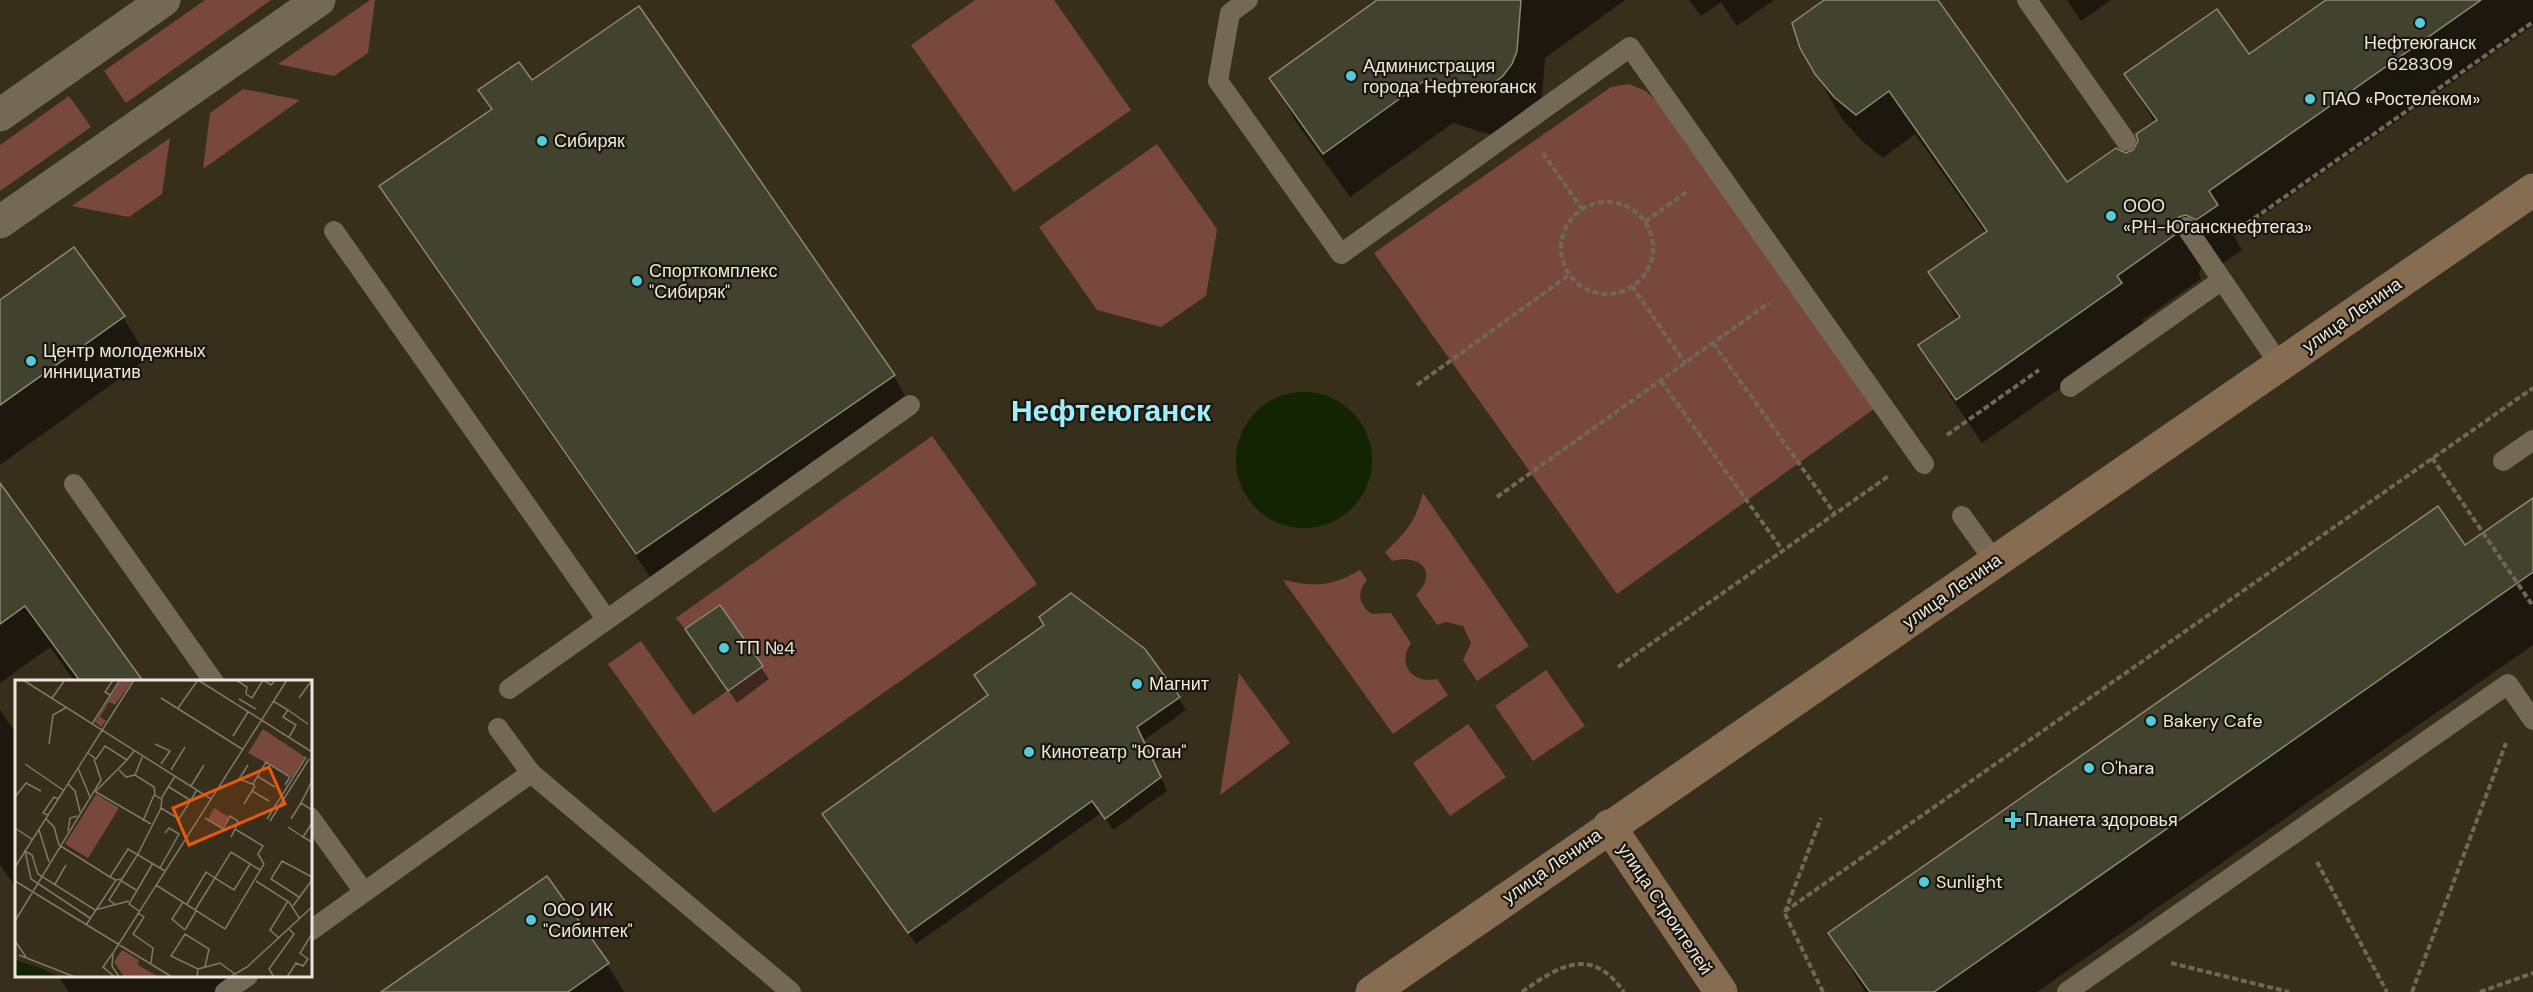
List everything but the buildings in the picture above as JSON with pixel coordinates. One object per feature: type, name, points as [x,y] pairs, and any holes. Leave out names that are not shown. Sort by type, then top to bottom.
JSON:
[{"type":"main road","name":"улица Ленина","points":[[1372,992],[1609,826],[2533,190]]},
{"type":"main road","name":"улица Строителей","points":[[1609,826],[1721,992]]},
{"type":"street","points":[[0,115],[164,0]]},
{"type":"street","points":[[0,222],[319,0]]},
{"type":"lane","points":[[1248,0],[1230,13],[1218,81],[1341,254],[1630,47],[1924,464]]},
{"type":"lane","points":[[2027,0],[2126,141]]},
{"type":"lane","points":[[2186,227],[2280,365]]},
{"type":"lane","points":[[334,231],[607,620]]},
{"type":"lane","points":[[2070,387],[2222,280]]},
{"type":"lane","points":[[509,689],[910,405]]},
{"type":"lane","points":[[2503,461],[2533,440]]},
{"type":"lane","points":[[74,484],[213,680]]},
{"type":"lane","points":[[1962,516],[1995,562]]},
{"type":"lane","points":[[2074,990],[2508,684],[2533,720]]},
{"type":"lane","points":[[498,728],[531,773],[791,992]]},
{"type":"lane","points":[[312,930],[531,773]]},
{"type":"lane","points":[[312,820],[364,892]]},
{"type":"lane","points":[[225,992],[245,977]]},
{"type":"path","points":[[1541,150],[1582,209]]},
{"type":"path","points":[[1645,222],[1691,189]]},
{"type":"path","points":[[1617,202],[1633,209],[1645,222],[1651,236],[1653,250],[1650,265],[1632,286],[1605,294],[1579,285],[1569,275],[1563,261],[1561,247],[1563,232],[1571,219],[1582,209],[1598,203],[1617,202]]},
{"type":"path","points":[[1417,385],[1569,275]]},
{"type":"path","points":[[1632,286],[1685,363]]},
{"type":"path","points":[[1497,497],[1770,303]]},
{"type":"path","points":[[1713,343],[1835,514]]},
{"type":"path","points":[[1661,380],[1783,550]]},
{"type":"path","points":[[1784,912],[2533,388]]},
{"type":"path","points":[[2432,458],[2533,606]]},
{"type":"path","points":[[1618,667],[1684,620]]},
{"type":"path","points":[[2412,992],[2521,703]]},
{"type":"path","points":[[1821,818],[1784,912],[1822,992]]},
{"type":"path","points":[[2300,829],[2387,992]]},
{"type":"path","points":[[2125,952],[2289,992]]},
{"type":"path","points":[[1522,992],[1557,968],[1586,963],[1616,980],[1624,992]]},
{"type":"path","points":[[2480,992],[2533,973]]},
{"type":"shaded area","points":[[205,0],[271,0],[126,103],[104,71]]},
{"type":"shaded area","points":[[370,0],[375,0],[368,53],[334,76],[278,64]]},
{"type":"shaded area","points":[[975,0],[1054,0],[1131,110],[1014,192],[911,45]]},
{"type":"shaded area","points":[[1629,84],[1646,91],[1660,105],[1874,409],[1617,594],[1374,253],[1611,87]]},
{"type":"shaded area","points":[[243,89],[300,100],[203,169],[210,113]]},
{"type":"shaded area","points":[[69,96],[91,127],[0,191],[0,145]]},
{"type":"shaded area","points":[[170,138],[162,194],[129,217],[72,206]]},
{"type":"shaded area","points":[[1157,144],[1217,229],[1206,296],[1161,327],[1097,310],[1039,227]]},
{"type":"shaded area","points":[[1304,392],[1330,397],[1342,403],[1352,412],[1361,422],[1367,434],[1372,460],[1367,486],[1361,498],[1352,508],[1342,517],[1330,523],[1304,528],[1278,523],[1266,517],[1256,508],[1247,498],[1241,486],[1236,460],[1241,434],[1247,422],[1256,412],[1266,403],[1278,397]]},
{"type":"shaded area","points":[[932,436],[1037,584],[714,813],[608,664],[641,641],[693,715],[763,666],[720,605],[685,629],[676,618]]},
{"type":"shaded area","points":[[1423,493],[1529,646],[1477,681],[1463,660],[1471,643],[1463,626],[1446,622],[1437,625],[1416,595],[1426,579],[1423,566],[1411,560],[1392,561],[1385,552],[1409,526],[1417,512]]},
{"type":"shaded area","points":[[1360,570],[1367,580],[1360,594],[1364,606],[1371,614],[1391,613],[1411,643],[1405,659],[1409,671],[1421,679],[1437,679],[1448,695],[1393,734],[1283,580],[1304,584],[1323,584],[1340,580]]},
{"type":"shaded area","points":[[1546,670],[1585,726],[1533,761],[1495,706]]},
{"type":"shaded area","points":[[1239,673],[1290,743],[1220,795]]},
{"type":"shaded area","points":[[1468,724],[1506,777],[1450,816],[1413,763]]},
{"type":"place","name":"Нефтеюганск 628309","points":[[2420,23]]},
{"type":"place","name":"Администрация города Нефтеюганск","points":[[1351,76]]},
{"type":"place","name":"ПАО «Ростелеком»","points":[[2310,99]]},
{"type":"place","name":"Сибиряк","points":[[542,141]]},
{"type":"place","name":"ООО «РН-Юганскнефтегаз»","points":[[2111,216]]},
{"type":"place","name":"Спорткомплекс \"Сибиряк\"","points":[[637,281]]},
{"type":"place","name":"Центр молодежных иннициатив","points":[[31,361]]},
{"type":"place","name":"ТП №4","points":[[724,648]]},
{"type":"place","name":"Магнит","points":[[1137,684]]},
{"type":"place","name":"Bakery Cafe","points":[[2151,721]]},
{"type":"place","name":"Кинотеатр \"Юган\"","points":[[1029,752]]},
{"type":"place","name":"O'hara","points":[[2089,768]]},
{"type":"place","name":"Планета здоровья","points":[[2013,820]]},
{"type":"place","name":"Sunlight","points":[[1924,882]]},
{"type":"place","name":"ООО ИК \"Сибинтек\"","points":[[531,920]]},
{"type":"district","name":"Нефтеюганск","points":[[1111,411]]}]
